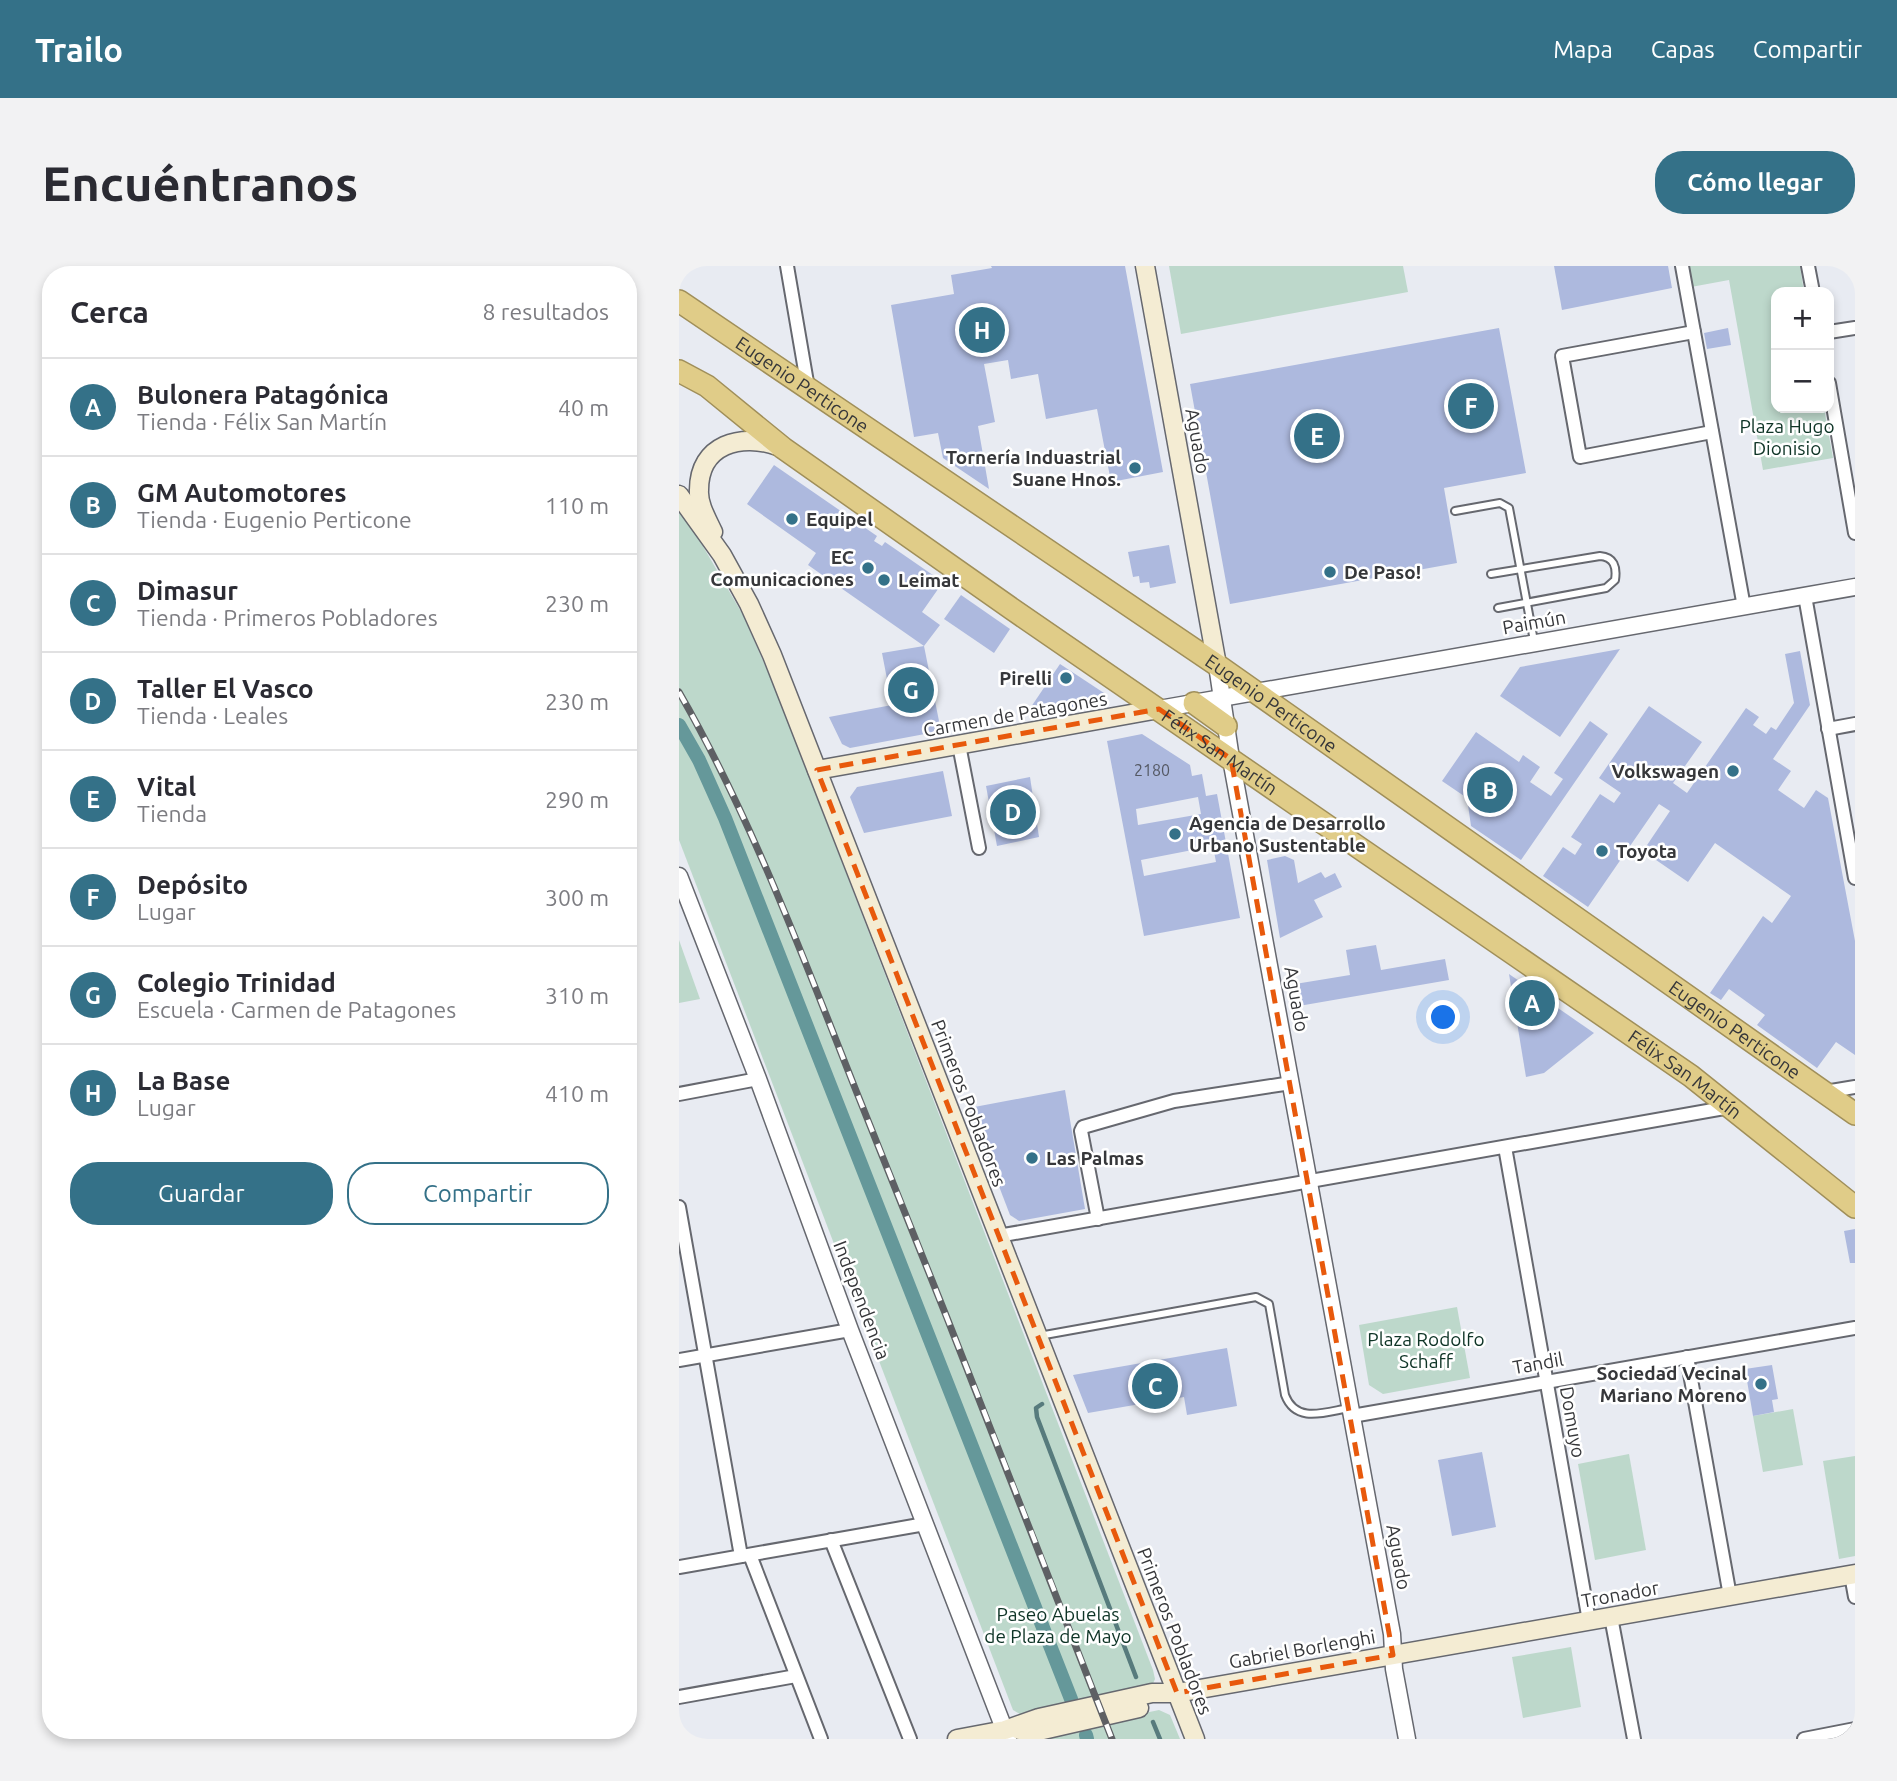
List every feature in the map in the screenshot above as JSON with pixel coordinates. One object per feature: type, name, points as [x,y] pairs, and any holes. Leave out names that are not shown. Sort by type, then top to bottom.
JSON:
[{"type":"highway","name":"Eugenio Perticone","points":[[679,301],[1217,665],[1855,1114]]},
{"type":"highway","name":"Félix San Martín","points":[[679,371],[717,393],[783,448],[1011,610],[1231,758],[1677,1066],[1855,1207]]},
{"type":"highway","points":[[1194,703],[1226,726]]},
{"type":"main road","name":"Aguado","points":[[1146,266],[1217,665]]},
{"type":"main road","name":"Félix San Martín","points":[[722,555],[700,500],[700,481],[707,460],[722,447],[738,442],[759,441],[783,448]]},
{"type":"main road","name":"Primeros Pobladores","points":[[679,495],[722,555],[761,630],[1195,1739]]},
{"type":"main road","name":"Carmen de Patagones","points":[[817,771],[1159,709]]},
{"type":"main road","name":"Tronador","points":[[1393,1655],[1853,1575]]},
{"type":"main road","name":"Gabriel Borlenghi","points":[[957,1739],[1007,1735],[1051,1715],[1152,1693],[1177,1693],[1393,1655]]},
{"type":"street","points":[[787,266],[808,388]]},
{"type":"street","points":[[1682,266],[1744,607]]},
{"type":"street","points":[[1808,266],[1812,287]]},
{"type":"street","points":[[1834,331],[1855,328]]},
{"type":"street","points":[[1694,332],[1562,356],[1580,457],[1712,432]]},
{"type":"street","points":[[1834,402],[1848,456],[1855,533]]},
{"type":"street","name":"Paimún","points":[[1221,698],[1855,587]]},
{"type":"street","points":[[1805,596],[1855,878]]},
{"type":"street","name":"Aguado","points":[[1217,665],[1231,758],[1392,1633],[1407,1739]]},
{"type":"street","name":"Carmen de Patagones","points":[[1159,709],[1221,698]]},
{"type":"street","points":[[1828,729],[1855,724]]},
{"type":"street","points":[[959,745],[979,848]]},
{"type":"street","name":"Independencia","points":[[679,876],[758,1079],[850,1330],[1007,1735]]},
{"type":"street","points":[[679,1094],[758,1079]]},
{"type":"street","points":[[1098,1219],[1081,1131],[1083,1127],[1174,1101],[1291,1083]]},
{"type":"street","points":[[1825,1091],[1855,1087]]},
{"type":"street","points":[[998,1236],[1731,1107]]},
{"type":"street","name":"Domuyo","points":[[1505,1147],[1589,1621]]},
{"type":"street","points":[[679,1207],[745,1555],[821,1739]]},
{"type":"street","name":"Tandil","points":[[1351,1411],[1855,1328]]},
{"type":"street","points":[[679,1360],[850,1330]]},
{"type":"street","points":[[1687,1357],[1730,1596]]},
{"type":"street","points":[[679,1567],[925,1524]]},
{"type":"street","points":[[831,1540],[910,1739]]},
{"type":"street","points":[[1853,1575],[1855,1597]]},
{"type":"street","points":[[1611,1617],[1634,1739]]},
{"type":"street","points":[[679,1698],[796,1676]]},
{"type":"street","points":[[1804,1739],[1855,1729]]},
{"type":"lane","points":[[1455,511],[1500,503],[1507,505],[1535,643]]},
{"type":"lane","points":[[1491,573],[1600,556],[1607,556],[1613,561],[1615,568],[1615,580],[1606,588],[1498,608]]},
{"type":"lane","points":[[1037,1336],[1256,1297],[1269,1304],[1285,1395],[1292,1408],[1309,1415],[1351,1411]]},
{"type":"highlighted area","points":[[1159,709],[1231,759],[1393,1655],[1177,1693],[817,770]]},
{"type":"green space","points":[[1169,266],[1403,266],[1408,292],[1181,334]]},
{"type":"green space","name":"Plaza Hugo Dionisio","points":[[1687,266],[1800,266],[1803,287],[1771,287],[1771,413],[1825,413],[1833,458],[1763,470],[1729,280],[1691,287]]},
{"type":"green space","name":"Paseo Abuelas de Plaza de Mayo","points":[[679,505],[743,615],[774,686],[1153,1670],[1155,1679],[1152,1686],[1023,1716],[1013,1710],[679,840]]},
{"type":"green space","points":[[679,940],[700,999],[679,1003]]},
{"type":"green space","name":"Plaza Rodolfo Schaff","points":[[1457,1307],[1470,1378],[1383,1394],[1369,1385],[1359,1325]]},
{"type":"green space","points":[[1793,1409],[1803,1465],[1763,1472],[1753,1416]]},
{"type":"green space","points":[[1629,1454],[1646,1550],[1595,1560],[1578,1464]]},
{"type":"green space","points":[[1855,1456],[1855,1556],[1839,1559],[1823,1461]]},
{"type":"green space","points":[[1571,1647],[1581,1707],[1523,1718],[1512,1657]]},
{"type":"green space","points":[[1159,1710],[1170,1715],[1180,1739],[1030,1739],[1036,1736]]},
{"type":"building","points":[[991,266],[1125,266],[1163,472],[1111,482],[1097,409],[1046,419],[1038,374],[1011,379],[1008,360],[984,364],[995,422],[978,426],[989,489],[943,458],[938,433],[914,437],[891,305],[954,294],[951,275],[992,268]]},
{"type":"building","points":[[1554,266],[1668,266],[1672,288],[1562,310]]},
{"type":"building","points":[[1499,328],[1526,473],[1444,488],[1457,563],[1230,604],[1190,384]]},
{"type":"building","points":[[1728,328],[1731,345],[1707,349],[1704,333]]},
{"type":"building","points":[[774,465],[877,536],[874,541],[882,546],[885,542],[943,582],[922,612],[940,625],[924,646],[808,565],[816,553],[747,504]]},
{"type":"building","points":[[1169,545],[1176,583],[1150,588],[1149,582],[1140,583],[1139,576],[1133,577],[1128,552]]},
{"type":"building","points":[[961,595],[1010,629],[994,653],[944,619]]},
{"type":"building","points":[[924,646],[941,731],[850,748],[842,744],[829,717],[892,705],[882,653]]},
{"type":"building","points":[[1620,649],[1560,737],[1500,696],[1520,667]]},
{"type":"building","points":[[1800,651],[1810,705],[1773,759],[1791,771],[1778,790],[1804,808],[1816,790],[1828,798],[1855,941],[1855,1055],[1836,1042],[1817,1068],[1757,1025],[1765,1015],[1729,989],[1721,1000],[1710,993],[1763,916],[1772,923],[1791,896],[1715,843],[1688,882],[1643,851],[1670,811],[1659,804],[1588,907],[1543,876],[1563,847],[1575,855],[1582,844],[1571,837],[1600,794],[1614,803],[1621,793],[1599,778],[1649,706],[1702,742],[1673,783],[1687,793],[1746,708],[1759,717],[1753,725],[1766,734],[1771,727],[1776,730],[1794,703],[1785,654]]},
{"type":"building","name":"Pirelli","points":[[1060,664],[1104,693],[1097,703],[1040,713],[1031,707]]},
{"type":"building","points":[[1590,721],[1608,734],[1521,860],[1471,826],[1467,798],[1442,781],[1476,732],[1519,762],[1523,755],[1540,767],[1530,782],[1551,796],[1563,779],[1554,773]]},
{"type":"building","points":[[1142,734],[1190,765],[1192,776],[1202,774],[1206,796],[1217,794],[1240,918],[1144,936],[1107,741]],"holes":[[[1198,797],[1201,814],[1138,825],[1136,809]],[[1213,846],[1216,862],[1144,876],[1141,860]]]},
{"type":"building","points":[[943,771],[952,816],[864,833],[850,797],[857,787]]},
{"type":"building","points":[[1030,777],[1039,837],[997,846],[986,786]]},
{"type":"building","points":[[1285,856],[1294,860],[1298,883],[1321,872],[1325,878],[1335,873],[1342,887],[1314,900],[1323,917],[1280,938],[1267,860]]},
{"type":"building","points":[[1376,945],[1381,970],[1445,959],[1449,980],[1293,1007],[1289,985],[1350,975],[1346,950]]},
{"type":"building","points":[[1509,974],[1594,1033],[1544,1073],[1526,1077]]},
{"type":"building","name":"Las Palmas","points":[[1065,1090],[1085,1209],[1019,1221],[1010,1215],[969,1108]]},
{"type":"building","points":[[1855,1229],[1855,1263],[1850,1263],[1844,1231]]},
{"type":"building","points":[[1227,1348],[1237,1406],[1187,1415],[1184,1397],[1173,1399],[1169,1377],[1142,1382],[1146,1403],[1088,1413],[1073,1375]]},
{"type":"building","name":"Sociedad Vecinal Mariano Moreno","points":[[1772,1365],[1778,1399],[1772,1400],[1774,1412],[1753,1416],[1745,1369]]},
{"type":"building","points":[[1482,1452],[1496,1527],[1452,1536],[1438,1460]]},
{"type":"waterway","points":[[679,725],[699,760],[725,818],[1071,1699]]},
{"type":"waterway","points":[[1042,1404],[1036,1408],[1037,1417],[1136,1677]]},
{"type":"waterway","points":[[1153,1722],[1160,1739]]},
{"type":"waterway","points":[[1086,1735],[1087,1739]]},
{"type":"railway","points":[[679,692],[731,790],[797,943],[1112,1739]]},
{"type":"place","name":"La Base","points":[[982,330]]},
{"type":"place","name":"Depósito","points":[[1471,406]]},
{"type":"place","name":"Vital","points":[[1317,436]]},
{"type":"place","name":"Tornería Induastrial Suane Hnos.","points":[[1135,468]]},
{"type":"place","name":"Equipel","points":[[792,519]]},
{"type":"place","name":"EC Comunicaciones","points":[[868,568]]},
{"type":"place","name":"De Paso!","points":[[1330,572]]},
{"type":"place","name":"Leimat","points":[[884,580]]},
{"type":"place","name":"Pirelli","points":[[1066,678]]},
{"type":"place","name":"Colegio Trinidad","points":[[911,690]]},
{"type":"place","name":"Volkswagen","points":[[1733,771]]},
{"type":"place","name":"GM Automotores","points":[[1490,790]]},
{"type":"place","name":"Taller El Vasco","points":[[1013,812]]},
{"type":"place","name":"Agencia de Desarrollo Urbano Sustentable","points":[[1175,834]]},
{"type":"place","name":"Toyota","points":[[1602,851]]},
{"type":"place","name":"Bulonera Patagónica","points":[[1532,1003]]},
{"type":"place","name":"Las Palmas","points":[[1032,1158]]},
{"type":"place","name":"Sociedad Vecinal Mariano Moreno","points":[[1761,1384]]},
{"type":"place","name":"Dimasur","points":[[1155,1386]]}]
